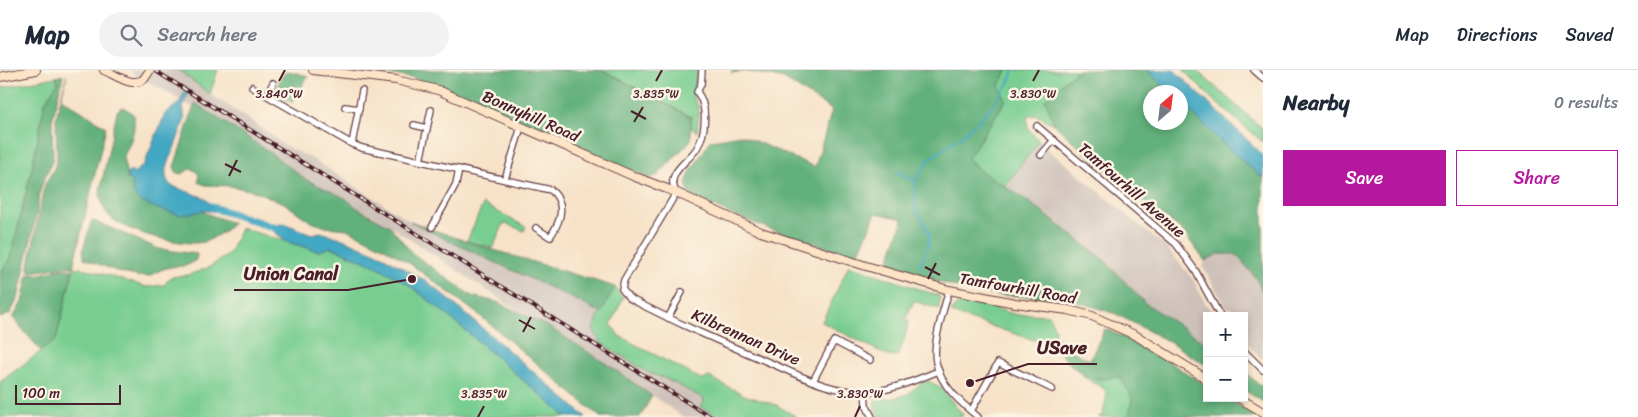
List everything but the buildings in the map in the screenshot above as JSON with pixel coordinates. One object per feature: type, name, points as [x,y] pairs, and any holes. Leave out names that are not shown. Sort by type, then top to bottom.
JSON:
[{"type":"main road","points":[[0,77],[36,70]]},
{"type":"main road","points":[[104,70],[137,83],[144,80],[150,70]]},
{"type":"main road","name":"Bonnyhill Road","points":[[313,70],[396,80],[438,90],[633,176],[675,192]]},
{"type":"main road","name":"Tamfourhill Road","points":[[675,192],[761,232],[884,271],[949,290],[1015,303],[1068,310],[1092,316],[1135,335],[1203,377]]},
{"type":"main road","points":[[1246,402],[1263,412]]},
{"type":"street","points":[[675,192],[672,182],[674,176],[678,168],[697,147],[702,137],[704,113],[697,92],[701,84],[702,70]]},
{"type":"street","points":[[1254,70],[1263,78]]},
{"type":"street","points":[[267,95],[273,83]]},
{"type":"street","points":[[252,87],[362,148],[548,189],[558,196],[561,202],[561,212],[550,237],[536,228]]},
{"type":"street","points":[[352,144],[362,91]]},
{"type":"street","points":[[345,107],[359,110]]},
{"type":"street","points":[[420,161],[431,110]]},
{"type":"street","points":[[414,125],[427,128]]},
{"type":"street","name":"Tamfourhill Avenue","points":[[1037,126],[1176,244],[1194,270],[1218,312]]},
{"type":"street","points":[[505,179],[521,127]]},
{"type":"street","points":[[1041,155],[1054,140]]},
{"type":"street","points":[[432,226],[456,184],[459,169]]},
{"type":"street","name":"Kilbrennan Drive","points":[[675,192],[624,280],[622,289],[629,298],[722,343],[829,388],[865,392],[889,389],[939,371]]},
{"type":"street","points":[[949,290],[939,328],[936,362],[945,384],[978,417]]},
{"type":"street","name":"Kilbrennan Drive","points":[[668,318],[682,292]]},
{"type":"street","name":"Kilbrennan Drive","points":[[813,381],[834,341],[870,360]]},
{"type":"street","points":[[1248,355],[1263,370]]},
{"type":"street","points":[[971,411],[998,363],[1052,389]]},
{"type":"street","points":[[865,392],[866,405],[872,417]]},
{"type":"shaded area","points":[[130,70],[178,70],[210,94],[268,132],[283,145],[311,158],[410,221],[601,313],[593,329],[649,373],[664,378],[703,398],[704,402],[701,407],[718,417],[683,417],[610,366],[526,316],[390,226],[357,208],[345,198],[305,179],[268,151],[194,103],[192,107],[149,82],[143,76],[137,77]]},
{"type":"shaded area","points":[[1039,141],[1167,248],[1193,280],[1211,312],[1203,312],[1203,341],[1145,303],[1104,260],[1025,199],[1005,186]]},
{"type":"shaded area","points":[[1218,254],[1236,254],[1256,278],[1263,293],[1263,360],[1248,344],[1248,312],[1235,312],[1234,309],[1226,307],[1203,267],[1205,261]]},
{"type":"green space","points":[[178,70],[218,70],[210,94]]},
{"type":"green space","points":[[356,70],[602,70],[691,117],[691,140],[658,175],[648,178],[445,88],[414,78]]},
{"type":"green space","points":[[602,70],[697,70],[693,97],[699,112],[697,132],[691,127],[692,117]]},
{"type":"green space","points":[[733,70],[1007,70],[999,86],[1006,100],[968,158],[979,170],[1025,199],[1104,260],[1145,303],[1203,341],[1203,363],[1168,341],[1116,314],[1075,301],[1062,298],[999,295],[959,288],[887,266],[903,219],[876,213],[857,257],[751,222],[689,194],[686,183],[691,171],[711,140],[741,135],[815,167],[832,110],[784,79],[746,71],[731,73]]},
{"type":"green space","points":[[1007,70],[1079,70],[1045,99],[1055,125],[1036,115],[1027,117],[1028,128],[1039,141],[1005,186],[979,170],[968,158],[1006,100],[999,86]]},
{"type":"green space","points":[[1079,70],[1146,70],[1162,85],[1143,85],[1143,130],[1188,130],[1188,110],[1232,152],[1263,178],[1263,293],[1256,278],[1236,254],[1218,254],[1205,261],[1181,229],[1150,207],[1055,125],[1045,99]]},
{"type":"green space","points":[[1183,70],[1196,70],[1263,129],[1263,142],[1212,99]]},
{"type":"green space","points":[[289,71],[308,76],[292,103],[276,93],[281,77]]},
{"type":"green space","points":[[63,75],[52,121],[53,159],[39,195],[18,298],[10,314],[0,318],[0,273],[10,260],[32,168],[45,102],[58,82],[56,77]]},
{"type":"green space","points":[[56,77],[58,82],[45,102],[32,168],[10,260],[0,273],[0,88]]},
{"type":"green space","points":[[61,98],[106,127],[73,267],[32,272],[28,271],[43,192],[57,159],[56,118]]},
{"type":"green space","points":[[195,103],[268,151],[305,179],[345,198],[357,208],[390,226],[412,253],[472,296],[497,302],[547,326],[610,366],[652,396],[640,417],[600,417],[479,315],[408,262],[381,246],[347,229],[326,227],[311,222],[284,203],[254,191],[230,186],[205,185],[198,182],[198,173],[191,168],[182,174],[177,173],[174,167]]},
{"type":"green space","points":[[122,107],[134,115],[133,133],[123,158],[128,179],[132,181],[132,190],[193,212],[200,211],[233,223],[231,225],[211,239],[194,243],[168,240],[140,233],[109,216],[102,204],[100,191],[117,111]]},
{"type":"green space","points":[[483,204],[526,227],[524,231],[504,223],[493,248],[467,241]]},
{"type":"green space","points":[[92,220],[159,249],[197,254],[196,260],[185,266],[171,267],[149,276],[134,275],[107,268],[84,258],[83,249]]},
{"type":"green space","points":[[410,221],[486,248],[615,287],[601,313]]},
{"type":"green space","points":[[241,228],[319,251],[331,247],[378,267],[406,283],[446,314],[566,417],[0,417],[0,382],[56,340],[74,267],[147,287],[164,285],[171,277],[188,275],[208,268],[229,254]]},
{"type":"green space","points":[[849,265],[939,296],[939,309],[914,301],[905,319],[909,320],[898,355],[890,357],[822,322]]},
{"type":"green space","points":[[64,269],[73,270],[56,340],[41,351],[13,318],[22,302],[28,274],[35,275]]},
{"type":"green space","points":[[615,287],[623,298],[611,324],[619,336],[703,380],[709,377],[744,395],[776,405],[797,417],[718,417],[701,407],[704,402],[703,398],[664,378],[649,373],[601,343],[593,329]]},
{"type":"green space","points":[[965,300],[1018,315],[1049,315],[1055,329],[1053,342],[1046,344],[951,313],[954,307]]},
{"type":"green space","points":[[1105,329],[1145,347],[1203,384],[1203,392],[1190,417],[1098,417],[1103,415],[1107,393],[1103,388],[1082,376]]},
{"type":"green space","points":[[1105,329],[1145,347],[1203,383],[1203,402],[1234,402],[1258,417],[1129,417],[1132,398],[1121,378],[1097,379],[1080,372],[1068,363],[1060,352],[1056,345],[1056,339],[1058,338],[1076,353],[1090,360]]},
{"type":"green space","points":[[1248,375],[1263,387],[1263,402],[1248,393]]},
{"type":"green space","points":[[928,381],[940,387],[963,415],[962,417],[880,417],[877,413],[874,403],[876,399],[880,397],[891,399],[908,394],[922,382]]},
{"type":"water","points":[[1146,70],[1174,70],[1263,155],[1263,178],[1232,152],[1188,110],[1188,85],[1162,85]]},
{"type":"water","points":[[187,88],[190,90],[183,105],[185,119],[166,170],[166,177],[172,186],[205,198],[214,207],[213,211],[181,215],[139,201],[134,194],[132,182],[128,179],[127,174],[131,171],[134,173],[144,164],[165,114],[179,103]]},
{"type":"water","points":[[283,223],[312,234],[320,232],[338,237],[381,255],[429,283],[586,417],[566,417],[446,314],[406,283],[378,267],[331,247],[319,251],[285,241],[273,230],[274,227]]},
{"type":"waterway","points":[[919,267],[929,244],[929,232],[915,207],[915,181],[930,159],[964,134],[989,110],[1009,83],[1014,70]]},
{"type":"waterway","points":[[897,172],[915,181]]},
{"type":"waterway","points":[[205,205],[282,230]]},
{"type":"railway","points":[[154,70],[711,417]]},
{"type":"place","name":"Union Canal","points":[[412,279]]},
{"type":"place","name":"USave","points":[[970,383]]}]
